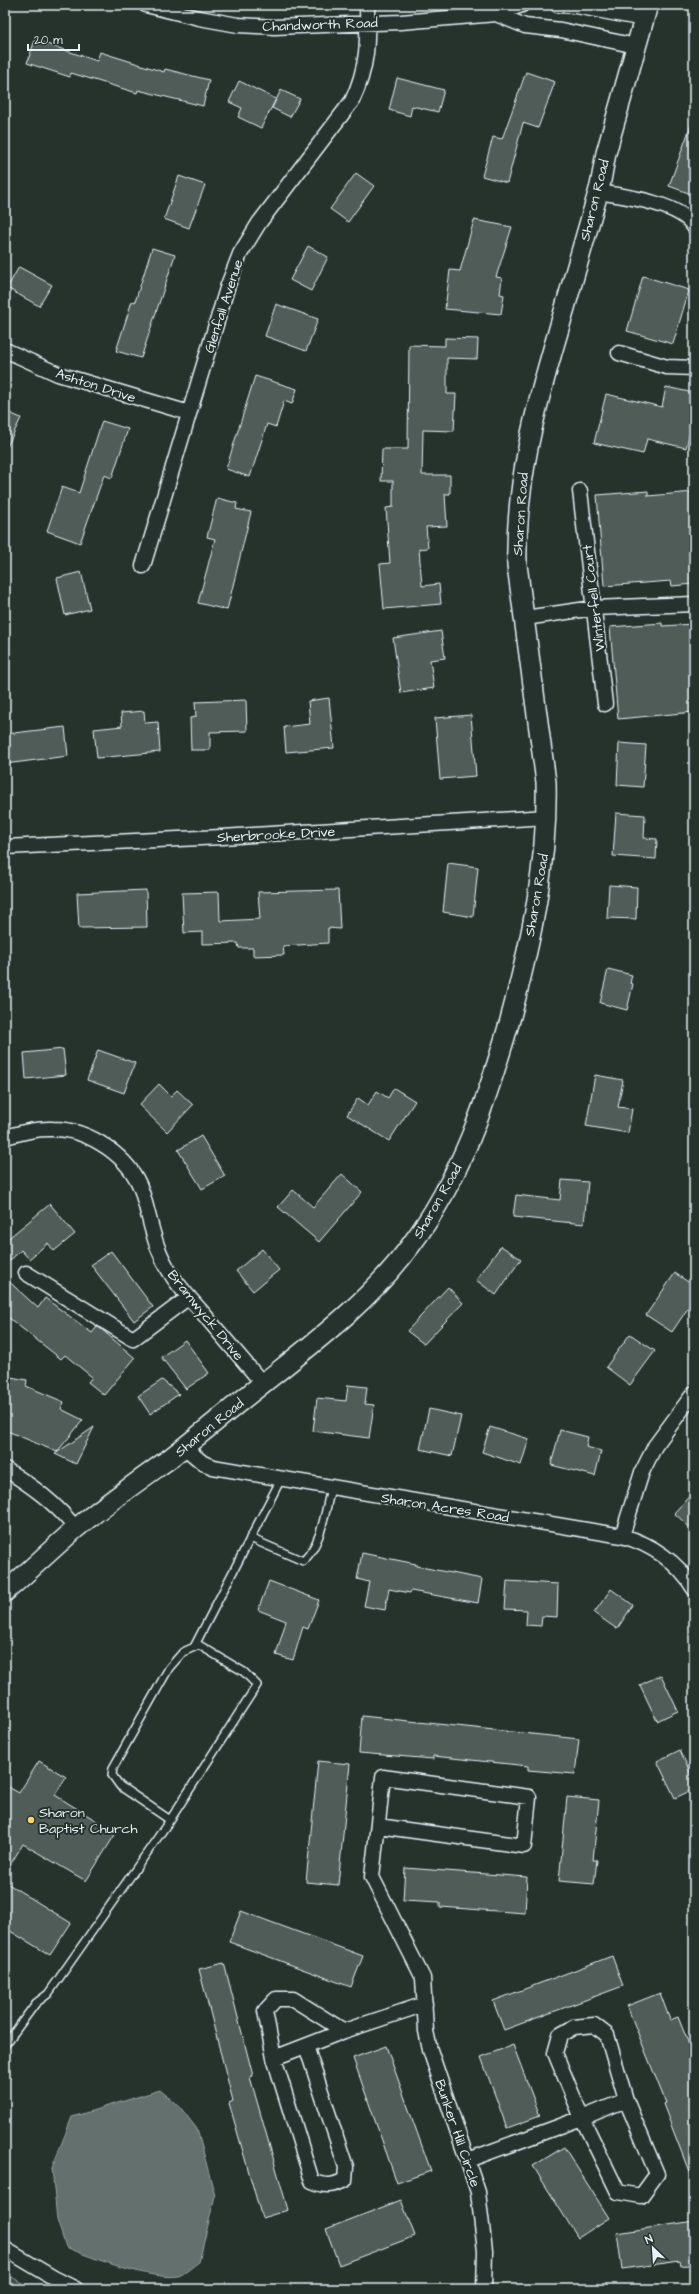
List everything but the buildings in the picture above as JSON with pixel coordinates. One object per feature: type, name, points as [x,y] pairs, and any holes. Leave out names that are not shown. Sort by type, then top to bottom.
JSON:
[{"type":"main road","name":"Sharon Road","points":[[5,1592],[76,1529],[184,1447],[328,1333],[380,1284],[416,1237],[452,1179],[470,1140],[491,1086],[516,998],[537,908],[544,863],[547,817],[545,774],[517,565],[516,537],[522,479],[540,392],[598,192],[606,153],[646,12]]},
{"type":"street","name":"Chandworth Road","points":[[146,5],[199,18],[238,25],[274,27],[367,23],[496,14],[522,5]]},
{"type":"street","name":"Glenfall Avenue","points":[[143,566],[228,285],[240,254],[264,217],[352,101],[362,81],[365,66],[367,5]]},
{"type":"street","points":[[558,5],[646,12]]},
{"type":"street","name":"Chandworth Road","points":[[496,14],[524,26],[561,30],[636,46]]},
{"type":"street","points":[[598,192],[645,200],[671,210],[692,223],[694,227]]},
{"type":"street","name":"Ashton Drive","points":[[5,350],[58,374],[189,413]]},
{"type":"street","points":[[619,353],[667,367],[694,368]]},
{"type":"street","name":"Winterfell Court","points":[[580,491],[605,704]]},
{"type":"street","points":[[524,618],[594,608],[694,604]]},
{"type":"street","name":"Sherbrooke Drive","points":[[5,847],[222,837],[547,817]]},
{"type":"street","name":"Bramwyck Drive","points":[[5,1137],[34,1130],[68,1130],[90,1137],[109,1149],[125,1165],[138,1184],[159,1254],[174,1279],[263,1384]]},
{"type":"street","points":[[26,1273],[134,1339],[189,1297]]},
{"type":"street","points":[[622,1536],[642,1472],[655,1446],[694,1393]]},
{"type":"street","name":"Sharon Acres Road","points":[[184,1447],[203,1463],[213,1467],[622,1536],[653,1548],[668,1559],[681,1572],[694,1589]]},
{"type":"street","points":[[5,1469],[34,1487],[63,1512],[76,1529]]},
{"type":"street","points":[[383,1777],[528,1797],[524,1846],[378,1826],[383,1777]]},
{"type":"street","name":"Bunker Hill Circle","points":[[378,1826],[372,1877],[423,1978],[430,2050],[478,2192],[483,2221],[485,2251],[484,2289]]},
{"type":"street","points":[[306,2046],[346,2167],[345,2180],[334,2185],[325,2186],[312,2181],[274,2058],[265,2011],[276,1999],[293,1999],[344,2031]]},
{"type":"street","points":[[274,2058],[344,2031],[425,2004]]},
{"type":"street","points":[[594,2025],[606,2035],[626,2100],[657,2174],[641,2196],[618,2192],[582,2118],[555,2053],[560,2035],[574,2027],[594,2025]]},
{"type":"street","points":[[468,2160],[582,2118],[626,2100]]},
{"type":"street","points":[[5,2249],[54,2278],[76,2289]]},
{"type":"lane","points":[[194,1647],[281,1479]]},
{"type":"lane","points":[[250,1538],[303,1561],[311,1554],[318,1536],[331,1488]]},
{"type":"lane","points":[[5,2045],[36,2003],[48,1994],[170,1820],[257,1685],[244,1672],[199,1645],[183,1652],[169,1668],[113,1768],[112,1775],[120,1786],[170,1820]]},
{"type":"shaded area","points":[[160,2090],[180,2107],[197,2129],[215,2196],[199,2262],[181,2275],[167,2277],[138,2272],[105,2262],[66,2247],[57,2220],[52,2168],[72,2117]]},
{"type":"shaded area","points":[[5,2273],[32,2289],[5,2289]]},
{"type":"place","name":"Sharon Baptist Church","points":[[31,1820]]}]
